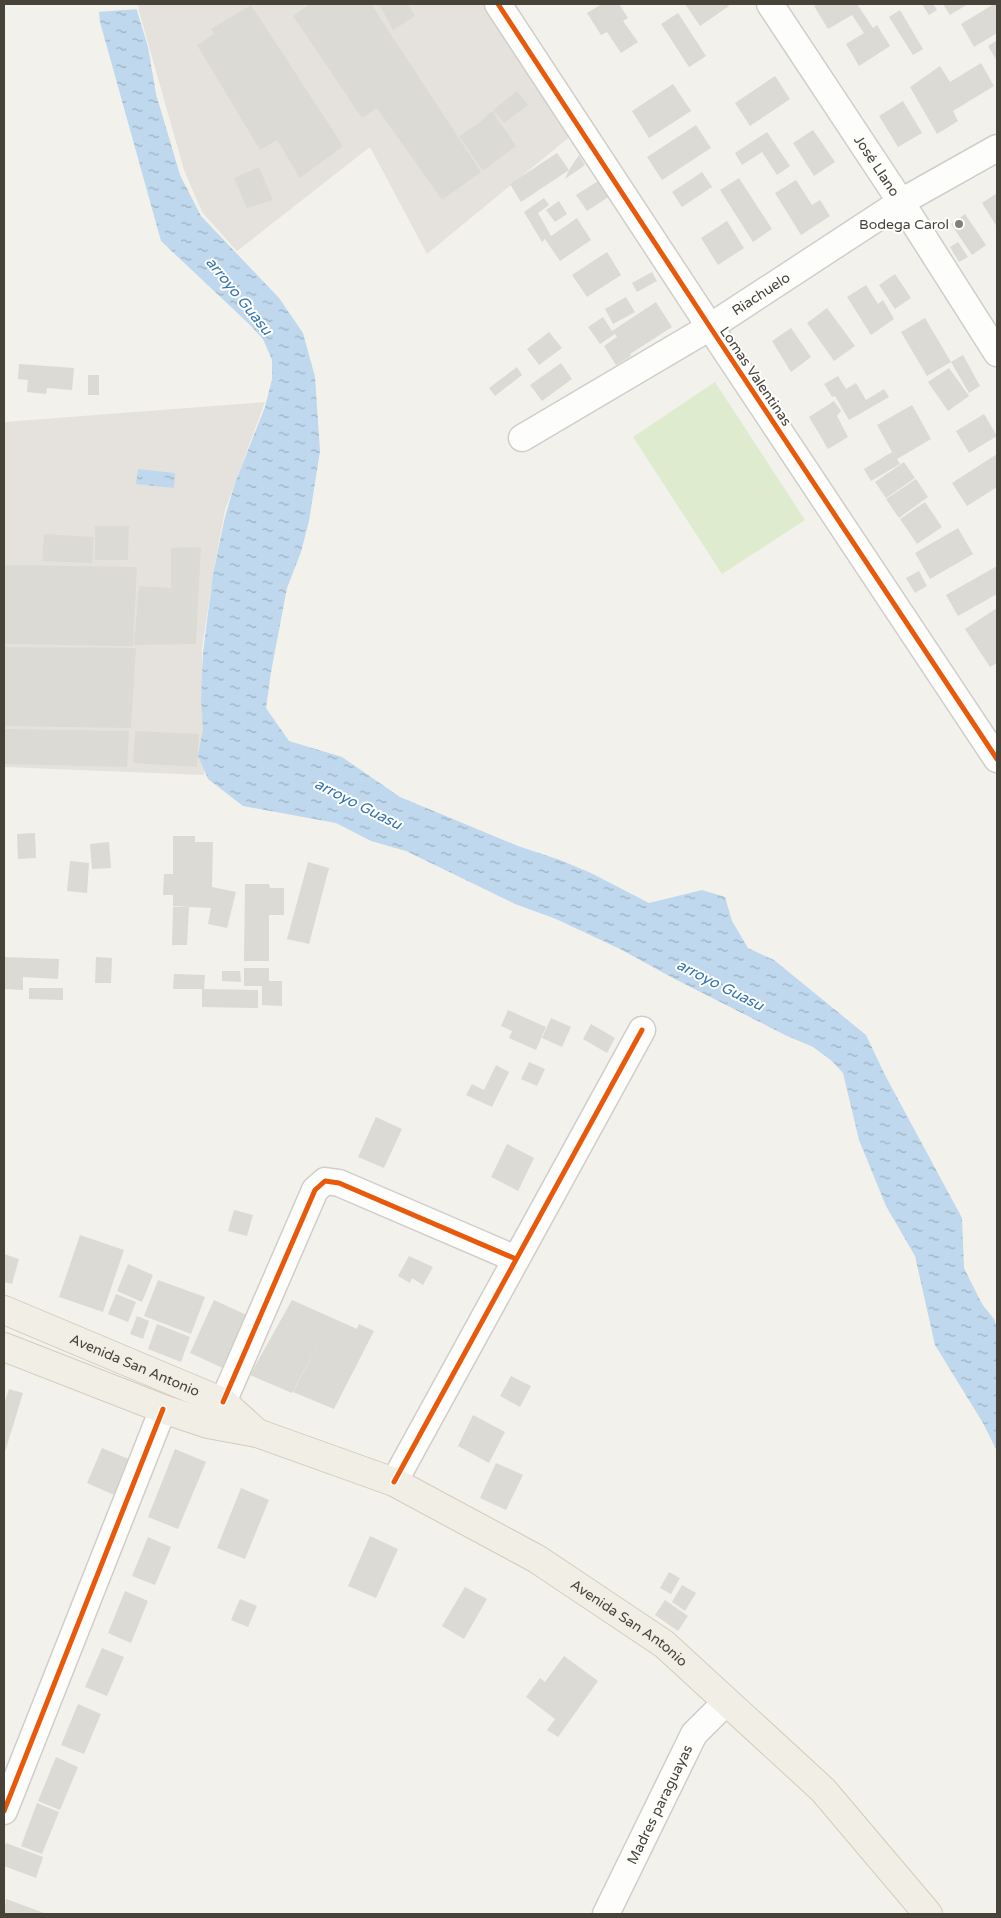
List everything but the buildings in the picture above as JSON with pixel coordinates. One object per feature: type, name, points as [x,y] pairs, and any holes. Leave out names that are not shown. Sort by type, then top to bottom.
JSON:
[{"type":"main road","name":"Avenida San Antonio","points":[[4,1310],[223,1402],[257,1433]]},
{"type":"main road","name":"Avenida San Antonio","points":[[4,1347],[163,1409],[208,1424],[257,1433],[394,1482],[537,1559],[664,1644],[824,1790],[928,1914]]},
{"type":"street","name":"Lomas Valentinas","points":[[498,4],[997,759]]},
{"type":"street","name":"José Llano","points":[[770,4],[901,202],[997,353]]},
{"type":"street","name":"Riachuelo","points":[[522,438],[710,327],[901,202],[997,148]]},
{"type":"street","points":[[394,1482],[642,1030]]},
{"type":"street","points":[[223,1402],[315,1190],[325,1182],[340,1183],[516,1259]]},
{"type":"street","points":[[4,1811],[163,1409]]},
{"type":"street","name":"Madres paraguayas","points":[[606,1914],[694,1734],[726,1702]]},
{"type":"shaded area","points":[[137,4],[498,4],[584,125],[427,254],[370,147],[237,251],[202,212],[184,170]]},
{"type":"shaded area","points":[[265,402],[225,510],[213,574],[202,649],[204,775],[4,767],[4,422]]},
{"type":"green space","points":[[715,382],[805,520],[722,574],[633,437]]},
{"type":"water","name":"arroyo Guasu","points":[[98,4],[135,4],[148,47],[156,94],[180,175],[201,216],[279,298],[303,333],[315,377],[320,451],[309,521],[301,552],[287,588],[266,708],[289,741],[342,757],[400,797],[518,846],[591,873],[649,903],[702,890],[725,897],[732,921],[748,948],[774,960],[866,1035],[885,1075],[962,1218],[964,1268],[982,1304],[994,1319],[997,1328],[997,1451],[983,1423],[935,1345],[915,1256],[886,1206],[859,1140],[843,1073],[832,1061],[813,1047],[785,1035],[620,949],[556,919],[515,904],[406,851],[371,841],[336,823],[243,806],[208,779],[198,756],[203,729],[201,697],[203,653],[213,574],[225,517],[235,483],[265,407],[272,379],[272,360],[263,339],[161,241],[100,22]]},
{"type":"water","points":[[138,469],[175,473],[174,488],[136,484]]},
{"type":"pier","points":[[95,4],[138,4],[139,9],[97,12]]},
{"type":"cycle path","points":[[498,4],[997,759]]},
{"type":"cycle path","points":[[394,1482],[642,1030]]},
{"type":"cycle path","points":[[223,1402],[315,1190],[325,1181],[339,1183],[516,1259]]},
{"type":"cycle path","points":[[4,1811],[163,1409]]},
{"type":"place","name":"Bodega Carol","points":[[959,224]]}]
